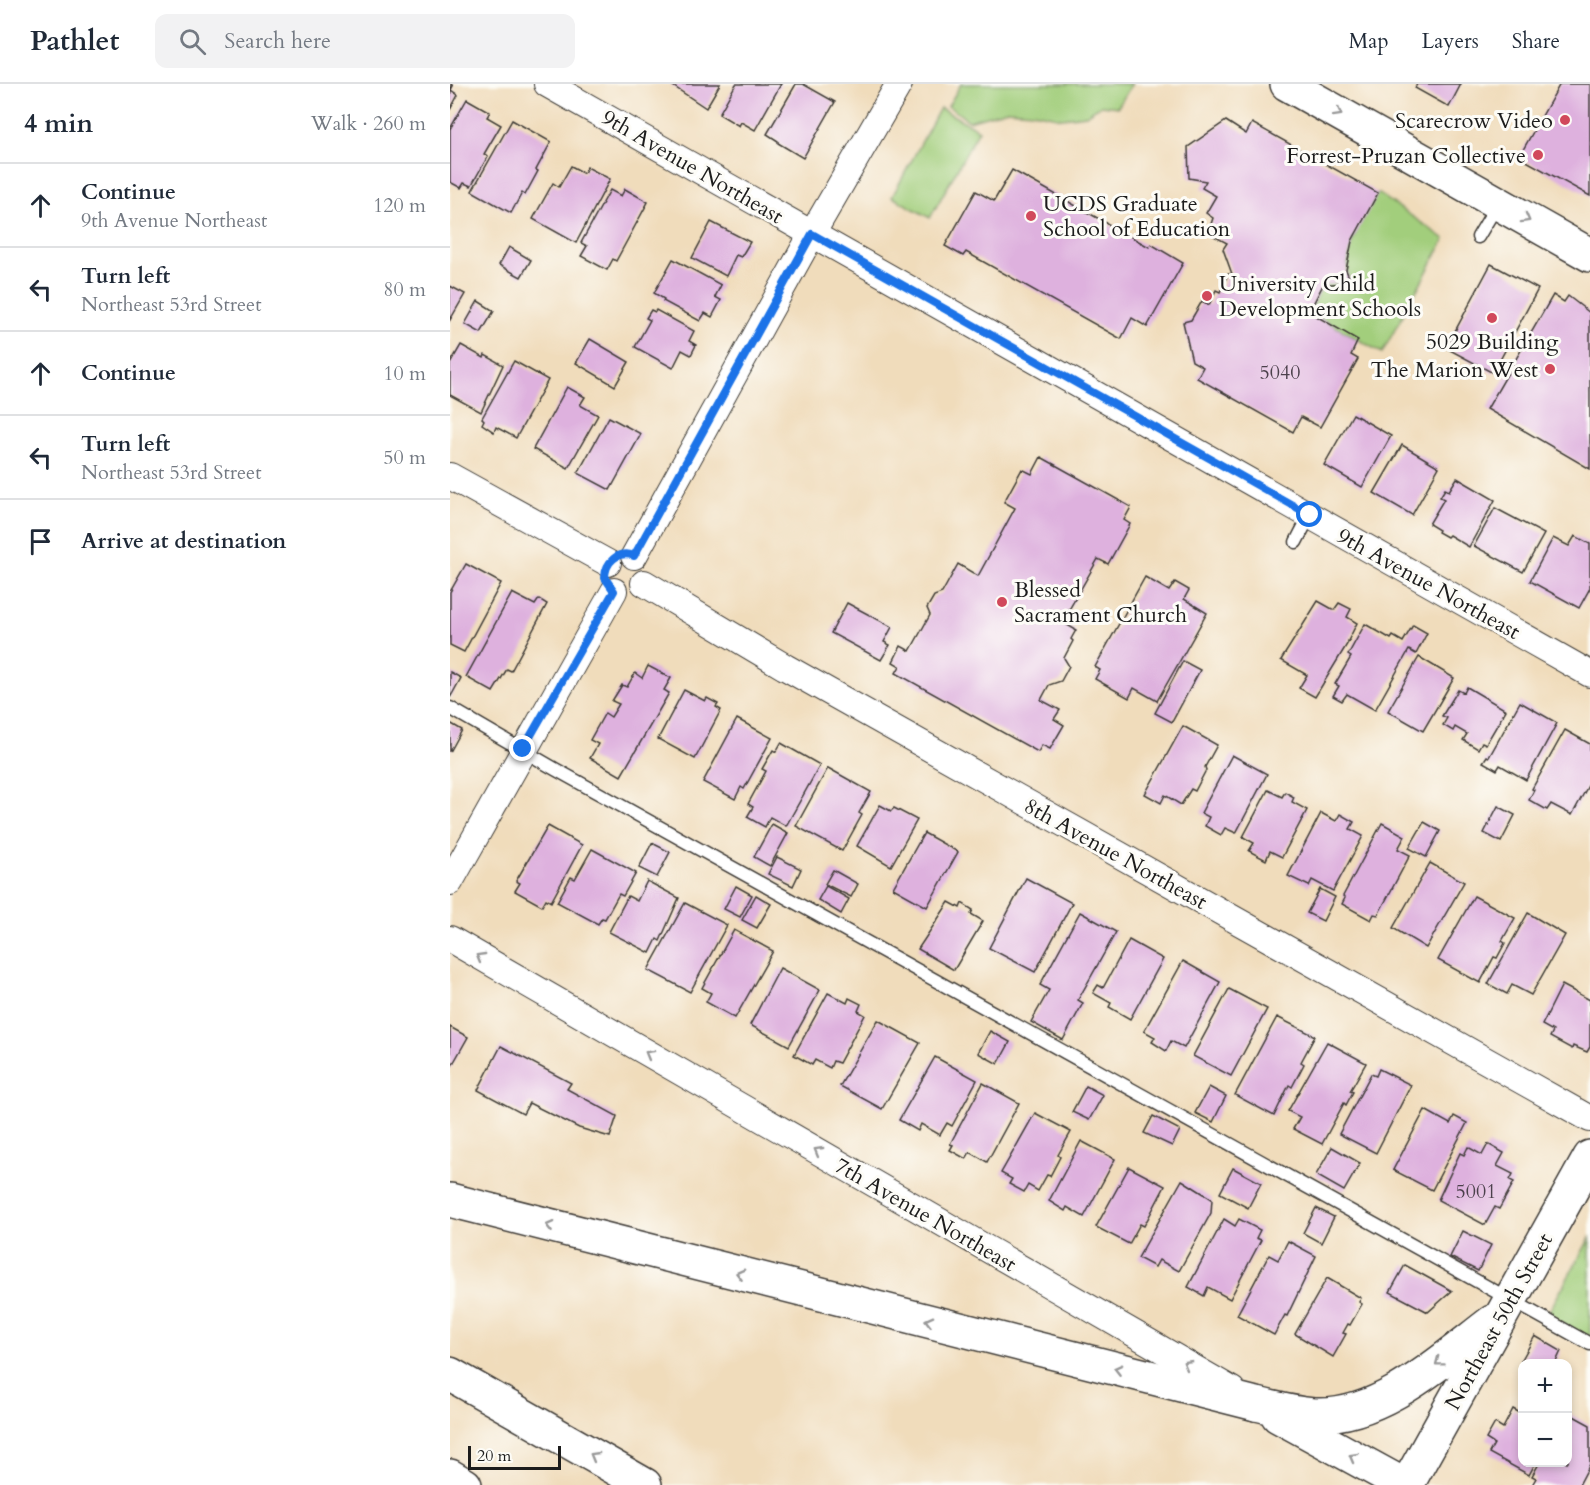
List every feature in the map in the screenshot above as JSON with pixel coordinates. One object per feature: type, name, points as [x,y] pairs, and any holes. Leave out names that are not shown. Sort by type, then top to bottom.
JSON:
[{"type":"main road","points":[[1296,86],[1590,255]]},
{"type":"main road","name":"Northeast 50th Street","points":[[1405,1485],[1590,1157]]},
{"type":"main road","points":[[450,1200],[1256,1404],[1315,1415],[1341,1413],[1396,1393],[1506,1306]]},
{"type":"main road","points":[[450,1374],[645,1485]]},
{"type":"main road","name":"7th Avenue Northeast","points":[[1256,1404],[1405,1485]]},
{"type":"main road","points":[[450,1476],[465,1485]]},
{"type":"street","name":"9th Avenue Northeast","points":[[547,84],[1590,674]]},
{"type":"street","points":[[634,556],[812,234],[899,84]]},
{"type":"street","points":[[450,476],[608,563]]},
{"type":"street","points":[[624,553],[634,556],[643,563],[646,570],[644,583],[641,588],[630,594],[624,595],[614,591],[605,578],[608,563],[624,553]]},
{"type":"street","name":"8th Avenue Northeast","points":[[644,583],[785,667],[1590,1119]]},
{"type":"street","points":[[450,882],[614,591]]},
{"type":"street","name":"7th Avenue Northeast","points":[[450,939],[1256,1404]]},
{"type":"lane","points":[[1478,237],[1498,204]]},
{"type":"lane","points":[[1296,542],[1310,515]]},
{"type":"lane","points":[[450,708],[1506,1306],[1590,1344]]},
{"type":"green space","points":[[961,84],[1132,84],[1118,107],[1101,105],[1086,115],[1062,118],[1007,110],[969,121],[948,106]]},
{"type":"green space","points":[[940,108],[979,130],[930,218],[892,197]]},
{"type":"green space","points":[[1378,193],[1445,239],[1382,353],[1309,312],[1323,285],[1350,282],[1348,258],[1351,247]]},
{"type":"green space","points":[[1590,1238],[1590,1340],[1547,1315]]},
{"type":"building","points":[[451,84],[453,86],[451,90],[458,95],[450,110]]},
{"type":"building","points":[[670,84],[720,84],[706,108]]},
{"type":"building","points":[[736,84],[781,84],[755,130],[741,122],[739,126],[719,114]]},
{"type":"building","points":[[796,84],[803,84],[835,102],[803,158],[767,134]]},
{"type":"building","points":[[1417,84],[1461,84],[1449,107],[1415,88]]},
{"type":"building","name":"Scarecrow Video","points":[[1560,84],[1590,84],[1590,196],[1519,157]]},
{"type":"building","points":[[467,99],[490,112],[487,117],[501,125],[484,154],[488,156],[471,186],[464,183],[461,188],[450,182],[450,129]]},
{"type":"building","points":[[512,120],[551,142],[525,195],[522,193],[511,213],[472,191]]},
{"type":"building","points":[[1226,121],[1246,134],[1252,123],[1378,193],[1352,241],[1346,270],[1351,282],[1323,285],[1309,312],[1358,340],[1351,355],[1358,359],[1320,427],[1301,417],[1293,432],[1197,378],[1203,367],[1192,361],[1183,322],[1191,320],[1202,301],[1209,305],[1216,290],[1220,292],[1228,274],[1232,274],[1223,249],[1227,243],[1208,233],[1213,218],[1206,213],[1216,196],[1202,188],[1206,181],[1189,178],[1188,147]]},
{"type":"building","points":[[571,166],[584,173],[587,167],[610,179],[576,243],[533,219],[553,183],[559,187]]},
{"type":"building","points":[[1012,170],[1149,247],[1151,244],[1183,263],[1147,327],[1132,318],[1121,339],[966,252],[963,256],[945,246],[976,191],[994,201]]},
{"type":"building","points":[[625,189],[648,202],[616,261],[613,259],[607,270],[581,256],[587,246],[581,243],[610,190],[621,196]]},
{"type":"building","points":[[711,222],[750,242],[741,257],[736,255],[726,276],[692,258]]},
{"type":"building","points":[[509,247],[531,260],[521,277],[499,265]]},
{"type":"building","points":[[673,259],[721,285],[715,297],[721,300],[712,317],[705,313],[700,321],[663,301],[664,299],[654,293]]},
{"type":"building","name":"5029 Building","points":[[1491,264],[1538,289],[1493,373],[1446,348]]},
{"type":"building","points":[[450,286],[465,294],[450,320]]},
{"type":"building","name":"The Marion West","points":[[1553,295],[1564,302],[1568,296],[1590,313],[1590,469],[1487,409]]},
{"type":"building","points":[[478,301],[494,311],[481,333],[465,324]]},
{"type":"building","points":[[651,310],[655,312],[656,310],[694,331],[689,341],[696,345],[691,355],[682,350],[673,368],[635,347],[650,320],[646,318]]},
{"type":"building","points":[[590,339],[629,362],[615,386],[576,363]]},
{"type":"building","points":[[461,345],[484,358],[485,355],[503,365],[481,412],[450,395],[450,364]]},
{"type":"building","points":[[514,361],[548,380],[516,438],[496,427],[494,432],[482,424],[484,420],[482,418]]},
{"type":"building","points":[[567,387],[585,397],[580,405],[598,415],[568,468],[533,449]]},
{"type":"building","points":[[1353,414],[1391,436],[1362,487],[1324,465]]},
{"type":"building","points":[[609,417],[641,434],[610,490],[578,473]]},
{"type":"building","points":[[1402,445],[1439,467],[1412,515],[1374,493]]},
{"type":"building","name":"Blessed Sacrament Church","points":[[1041,457],[1131,507],[1124,520],[1130,524],[1108,564],[1098,559],[1062,622],[1076,630],[1064,658],[1069,666],[1061,681],[1049,685],[1041,700],[1060,710],[1054,719],[1064,725],[1050,749],[1042,745],[1038,752],[896,673],[900,666],[893,662],[901,646],[910,651],[930,615],[927,608],[934,596],[942,593],[958,564],[978,576],[1015,508],[1004,502],[1022,469],[1032,474]]},
{"type":"building","points":[[1457,478],[1495,500],[1469,547],[1449,535],[1447,537],[1438,532],[1439,530],[1429,524],[1444,499],[1440,497],[1445,489],[1449,491]]},
{"type":"building","points":[[1495,508],[1544,534],[1523,572],[1474,546]]},
{"type":"building","points":[[1575,536],[1590,544],[1590,588],[1579,608],[1530,581],[1553,538],[1569,546]]},
{"type":"building","points":[[466,564],[501,583],[464,652],[450,645],[450,592]]},
{"type":"building","points":[[1145,577],[1169,591],[1175,582],[1189,590],[1184,599],[1207,613],[1157,701],[1134,688],[1129,698],[1095,679],[1100,670],[1095,667]]},
{"type":"building","points":[[512,593],[535,605],[539,599],[547,604],[511,671],[507,669],[493,692],[466,677]]},
{"type":"building","points":[[1318,601],[1334,610],[1339,603],[1351,609],[1347,617],[1357,623],[1349,641],[1315,697],[1299,688],[1307,675],[1281,660]]},
{"type":"building","points":[[847,603],[892,627],[884,642],[890,645],[881,660],[831,633]]},
{"type":"building","points":[[1365,624],[1391,639],[1393,636],[1403,642],[1413,625],[1427,633],[1416,654],[1409,650],[1375,710],[1347,694],[1342,701],[1333,696],[1339,686],[1335,684],[1351,657],[1348,655]]},
{"type":"building","points":[[1419,657],[1454,678],[1423,731],[1388,711]]},
{"type":"building","points":[[1183,661],[1200,670],[1172,722],[1155,713]]},
{"type":"building","points":[[648,666],[671,678],[664,690],[669,693],[621,776],[590,758],[598,744],[590,740],[605,713],[611,717],[619,704],[612,701],[622,685],[627,687],[635,673],[642,678]]},
{"type":"building","points":[[450,672],[461,678],[450,698]]},
{"type":"building","points":[[1467,687],[1506,710],[1486,744],[1482,742],[1478,749],[1463,740],[1467,734],[1455,727],[1453,731],[1443,725],[1447,718],[1442,716],[1458,690],[1464,693]]},
{"type":"building","points":[[684,690],[705,701],[707,698],[718,704],[716,707],[721,710],[695,759],[658,739]]},
{"type":"building","points":[[1520,702],[1557,723],[1526,780],[1500,765],[1497,770],[1483,762],[1487,756],[1489,757]]},
{"type":"building","points":[[737,719],[772,738],[744,789],[741,787],[735,799],[703,782]]},
{"type":"building","points":[[450,723],[462,730],[450,752]]},
{"type":"building","points":[[1183,726],[1217,745],[1195,791],[1191,789],[1181,805],[1165,795],[1161,803],[1145,794]]},
{"type":"building","points":[[1565,730],[1590,744],[1590,782],[1572,815],[1551,804],[1547,810],[1529,800],[1534,790],[1532,789]]},
{"type":"building","points":[[781,743],[820,765],[786,826],[770,817],[765,827],[747,817],[753,807],[748,804],[766,771],[762,769],[773,750],[776,752]]},
{"type":"building","points":[[1232,755],[1267,774],[1236,833],[1225,828],[1221,835],[1205,826],[1209,817],[1201,813]]},
{"type":"building","points":[[828,768],[871,792],[859,813],[862,815],[842,851],[796,826]]},
{"type":"building","points":[[1268,790],[1282,797],[1285,792],[1294,797],[1292,802],[1307,810],[1282,857],[1270,851],[1266,860],[1249,851],[1254,843],[1243,837]]},
{"type":"building","points":[[880,805],[891,811],[894,808],[917,820],[891,866],[857,846]]},
{"type":"building","points":[[1498,806],[1515,815],[1501,842],[1484,833]]},
{"type":"building","points":[[1321,813],[1336,821],[1340,814],[1354,822],[1350,829],[1363,836],[1333,891],[1312,880],[1309,886],[1288,876]]},
{"type":"building","points":[[1424,822],[1440,831],[1426,857],[1409,848]]},
{"type":"building","points":[[1382,823],[1405,836],[1398,849],[1410,855],[1378,915],[1374,914],[1371,920],[1342,904],[1345,898],[1343,896]]},
{"type":"building","points":[[772,824],[788,833],[770,866],[754,857]]},
{"type":"building","points":[[548,826],[582,845],[551,902],[546,899],[542,906],[515,891],[520,883],[516,881]]},
{"type":"building","points":[[924,833],[958,852],[927,907],[893,888]]},
{"type":"building","points":[[652,843],[670,852],[657,877],[639,868]]},
{"type":"building","points":[[592,849],[636,873],[623,896],[619,894],[605,919],[602,918],[598,924],[557,902],[571,877],[575,879]]},
{"type":"building","points":[[777,857],[801,869],[793,886],[768,874]]},
{"type":"building","points":[[1430,863],[1464,882],[1426,948],[1393,928]]},
{"type":"building","points":[[833,870],[858,884],[851,897],[825,884]]},
{"type":"building","points":[[1026,878],[1072,903],[1035,972],[989,948]]},
{"type":"building","points":[[647,881],[679,898],[660,941],[657,939],[650,953],[609,932],[628,896],[637,901]]},
{"type":"building","points":[[736,886],[752,895],[740,917],[724,909]]},
{"type":"building","points":[[826,886],[849,899],[841,914],[818,900]]},
{"type":"building","points":[[1320,889],[1335,897],[1323,921],[1307,913]]},
{"type":"building","points":[[756,895],[771,904],[757,928],[742,920]]},
{"type":"building","points":[[1474,896],[1515,918],[1502,941],[1505,943],[1497,958],[1494,957],[1480,983],[1438,960]]},
{"type":"building","points":[[949,902],[960,908],[962,903],[973,910],[971,914],[983,921],[954,970],[918,949]]},
{"type":"building","points":[[685,903],[727,925],[690,992],[648,970]]},
{"type":"building","points":[[1080,912],[1116,932],[1078,1000],[1083,1003],[1063,1040],[1031,1022],[1049,990],[1040,985]]},
{"type":"building","points":[[1528,913],[1565,935],[1531,995],[1512,985],[1507,994],[1488,984]]},
{"type":"building","points":[[734,930],[773,951],[735,1018],[706,1002],[711,993],[702,988]]},
{"type":"building","points":[[1129,940],[1163,959],[1130,1019],[1109,1007],[1111,1003],[1093,993],[1098,985],[1103,988]]},
{"type":"building","points":[[1183,961],[1220,982],[1184,1048],[1171,1041],[1166,1051],[1152,1042],[1155,1037],[1144,1031]]},
{"type":"building","points":[[780,968],[820,990],[789,1046],[750,1025]]},
{"type":"building","points":[[1562,985],[1590,1000],[1590,1047],[1587,1052],[1573,1046],[1572,1049],[1550,1037],[1553,1031],[1542,1025]]},
{"type":"building","points":[[1229,989],[1267,1009],[1231,1076],[1193,1056]]},
{"type":"building","points":[[828,993],[847,1003],[849,998],[861,1004],[858,1011],[865,1015],[839,1063],[833,1061],[830,1068],[815,1060],[812,1065],[794,1055]]},
{"type":"building","points":[[1277,1017],[1315,1036],[1301,1062],[1304,1064],[1292,1087],[1289,1085],[1274,1116],[1235,1095]]},
{"type":"building","points":[[878,1020],[920,1043],[882,1109],[840,1086]]},
{"type":"building","points":[[450,1027],[468,1037],[450,1069]]},
{"type":"building","points":[[990,1031],[1010,1042],[998,1064],[978,1053]]},
{"type":"building","points":[[1327,1042],[1366,1063],[1350,1091],[1353,1092],[1346,1105],[1344,1103],[1322,1144],[1293,1129],[1300,1117],[1288,1111]]},
{"type":"building","points":[[501,1046],[571,1083],[567,1089],[617,1116],[610,1137],[579,1128],[529,1103],[523,1114],[478,1090]]},
{"type":"building","points":[[935,1057],[977,1080],[952,1126],[947,1123],[940,1135],[921,1124],[918,1131],[899,1120]]},
{"type":"building","points":[[1379,1069],[1411,1085],[1376,1153],[1339,1134],[1371,1074],[1376,1076]]},
{"type":"building","points":[[983,1083],[1019,1103],[987,1162],[970,1152],[966,1159],[950,1150],[953,1145],[950,1144]]},
{"type":"building","points":[[1086,1086],[1103,1095],[1089,1120],[1072,1112]]},
{"type":"building","points":[[1209,1087],[1226,1096],[1213,1122],[1195,1113]]},
{"type":"building","points":[[1425,1110],[1450,1124],[1454,1116],[1467,1123],[1432,1190],[1393,1170]]},
{"type":"building","points":[[1035,1113],[1071,1132],[1058,1155],[1060,1157],[1050,1176],[1047,1175],[1038,1191],[1028,1185],[1024,1192],[1009,1184],[1012,1179],[1001,1173]]},
{"type":"building","points":[[1153,1116],[1180,1130],[1172,1146],[1144,1133]]},
{"type":"building","points":[[1081,1141],[1115,1159],[1084,1217],[1067,1207],[1065,1211],[1049,1201]]},
{"type":"building","points":[[1488,1144],[1504,1153],[1497,1166],[1513,1174],[1510,1180],[1514,1182],[1499,1209],[1495,1207],[1485,1225],[1438,1200],[1460,1153],[1464,1155],[1468,1147],[1482,1155]]},
{"type":"building","points":[[1332,1147],[1360,1163],[1344,1191],[1316,1175]]},
{"type":"building","points":[[1129,1167],[1165,1186],[1144,1226],[1140,1224],[1129,1244],[1096,1227]]},
{"type":"building","points":[[1233,1168],[1261,1183],[1248,1208],[1220,1193]]},
{"type":"building","points":[[1182,1180],[1212,1199],[1211,1213],[1179,1271],[1159,1260],[1155,1267],[1138,1258]]},
{"type":"building","points":[[1316,1208],[1334,1217],[1321,1243],[1303,1233]]},
{"type":"building","points":[[1224,1219],[1235,1226],[1239,1219],[1260,1230],[1256,1238],[1261,1240],[1230,1299],[1208,1287],[1204,1296],[1188,1287]]},
{"type":"building","points":[[1463,1231],[1491,1245],[1478,1271],[1450,1257]]},
{"type":"building","points":[[1288,1241],[1316,1256],[1287,1316],[1285,1315],[1274,1335],[1237,1315],[1269,1255],[1278,1260]]},
{"type":"building","points":[[1405,1265],[1452,1291],[1428,1312],[1390,1292]]},
{"type":"building","points":[[1327,1278],[1361,1298],[1359,1302],[1362,1304],[1343,1333],[1346,1334],[1333,1357],[1295,1334]]},
{"type":"building","points":[[1535,1336],[1561,1351],[1557,1359],[1522,1359]]},
{"type":"building","points":[[1513,1409],[1518,1412],[1518,1467],[1533,1467],[1529,1475],[1489,1453],[1494,1444],[1486,1439],[1495,1423],[1503,1428]]},
{"type":"building","points":[[1572,1415],[1590,1425],[1590,1464],[1579,1485],[1532,1485],[1536,1478],[1532,1476],[1537,1467],[1572,1467]]},
{"type":"place","name":"Scarecrow Video","points":[[1565,120]]},
{"type":"place","name":"Forrest-Pruzan Collective","points":[[1538,155]]},
{"type":"place","name":"UCDS Graduate School of Education","points":[[1031,216]]},
{"type":"place","name":"University Child Development Schools","points":[[1207,296]]},
{"type":"place","name":"5029 Building","points":[[1492,318]]},
{"type":"place","name":"The Marion West","points":[[1550,369]]},
{"type":"place","name":"Blessed Sacrament Church","points":[[1002,602]]},
{"type":"route","points":[[523,749],[614,591],[605,578],[608,565],[618,555],[624,553],[634,556],[812,234],[1310,515]]}]
